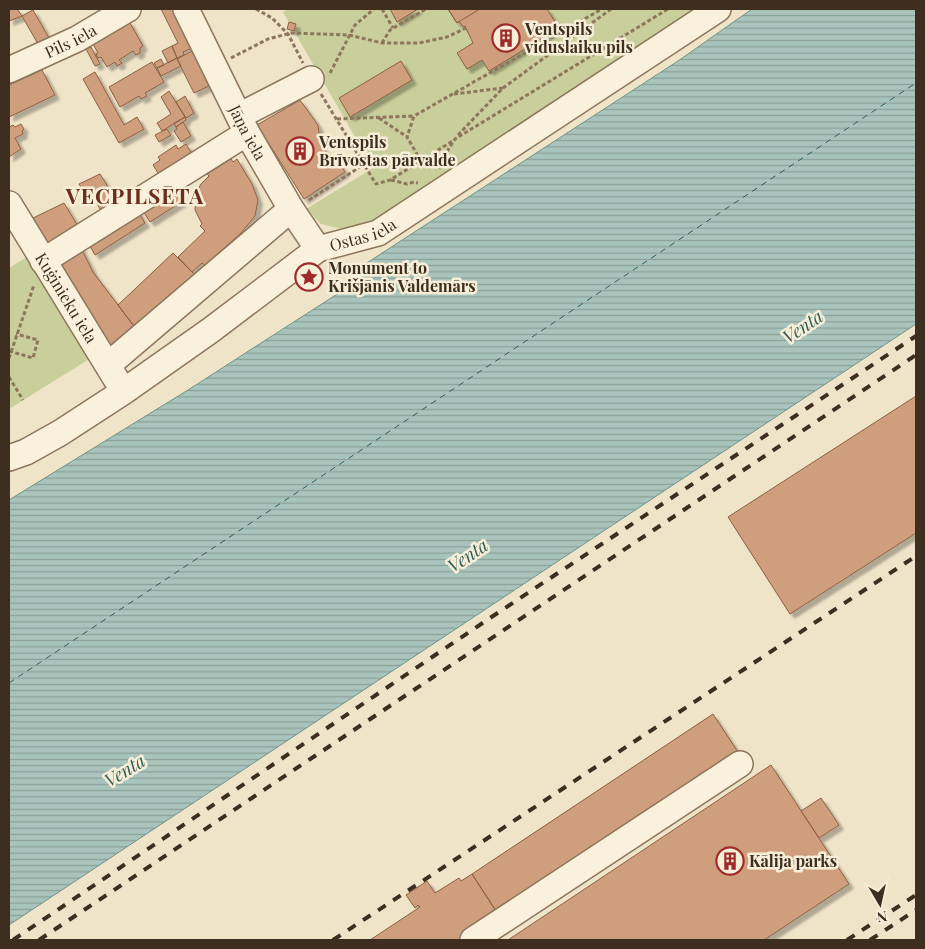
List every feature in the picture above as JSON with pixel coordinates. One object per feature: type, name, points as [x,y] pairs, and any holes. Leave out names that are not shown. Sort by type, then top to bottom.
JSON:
[{"type":"street","name":"Pils iela","points":[[9,70],[77,39],[128,9]]},
{"type":"street","name":"Jāņa iela","points":[[186,9],[223,72],[243,125],[290,209],[318,250]]},
{"type":"street","name":"Ostas iela","points":[[9,458],[26,452],[123,392],[211,330],[318,250],[378,232],[718,9]]},
{"type":"street","points":[[43,261],[243,125],[320,77]]},
{"type":"street","name":"Kuģinieku iela","points":[[9,204],[123,392]]},
{"type":"street","points":[[108,365],[290,209]]},
{"type":"street","points":[[473,940],[740,764]]},
{"type":"path","points":[[256,9],[272,18],[288,34],[320,77],[336,119],[376,184],[390,180],[668,9]]},
{"type":"path","points":[[320,77],[355,25],[374,9]]},
{"type":"path","points":[[382,9],[394,28]]},
{"type":"path","points":[[382,43],[390,30],[420,10],[426,9]]},
{"type":"path","points":[[336,119],[414,116],[602,9]]},
{"type":"path","points":[[448,150],[455,139],[503,88],[611,9]]},
{"type":"path","points":[[223,72],[268,39],[288,34],[300,32],[349,35],[382,43],[419,43],[447,37],[466,28]]},
{"type":"path","points":[[453,94],[503,88]]},
{"type":"path","points":[[408,137],[414,116]]},
{"type":"path","points":[[379,118],[408,137],[421,160]]},
{"type":"path","points":[[323,191],[363,165]]},
{"type":"path","points":[[390,180],[399,183]]},
{"type":"path","points":[[9,358],[43,261]]},
{"type":"path","points":[[10,351],[33,358],[38,340],[16,334]]},
{"type":"path","points":[[9,376],[23,400]]},
{"type":"green space","points":[[288,9],[695,9],[373,220],[346,229],[321,224],[306,209],[373,168],[283,12]]},
{"type":"green space","points":[[28,256],[91,358],[9,409],[9,268]]},
{"type":"water","name":"Venta","points":[[752,9],[916,9],[916,324],[9,925],[9,500],[188,390],[345,289],[356,270],[678,61]]},
{"type":"building","points":[[9,9],[17,9],[22,16],[9,21]]},
{"type":"building","points":[[161,9],[172,9],[192,48],[183,52],[184,55],[177,58],[172,46],[178,43]]},
{"type":"building","points":[[390,9],[418,9],[397,22]]},
{"type":"building","name":"Ventspils viduslaiku pils","points":[[448,9],[547,9],[559,28],[489,71],[482,60],[467,69],[457,53],[473,43],[465,26],[463,27],[459,21],[457,23]]},
{"type":"building","points":[[448,9],[477,9],[478,10],[457,23]]},
{"type":"building","points":[[33,10],[49,38],[38,44],[22,16]]},
{"type":"building","points":[[129,21],[143,46],[140,48],[140,53],[136,55],[133,51],[119,60],[122,63],[117,66],[115,62],[107,67],[101,57],[98,58],[96,54],[98,53],[92,42]]},
{"type":"building","points":[[289,22],[296,24],[294,31],[287,29]]},
{"type":"building","points":[[172,46],[177,58],[168,63],[162,51]]},
{"type":"building","points":[[91,47],[100,64],[95,66],[86,49]]},
{"type":"building","points":[[194,50],[211,85],[194,93],[177,59]]},
{"type":"building","points":[[177,58],[181,66],[161,76],[157,68]]},
{"type":"building","points":[[161,59],[164,65],[157,68],[154,63]]},
{"type":"building","points":[[401,61],[412,80],[350,117],[339,98]]},
{"type":"building","points":[[152,62],[164,82],[145,93],[147,96],[141,99],[139,96],[120,107],[109,87]]},
{"type":"building","points":[[42,70],[55,95],[9,117],[9,85]]},
{"type":"building","points":[[95,72],[124,125],[137,117],[144,129],[119,143],[83,79]]},
{"type":"building","points":[[169,91],[185,117],[162,131],[157,123],[171,114],[161,97]]},
{"type":"building","points":[[185,96],[194,113],[186,118],[176,102]]},
{"type":"building","name":"Ventspils Brīvostas pārvalde","points":[[300,100],[318,125],[321,147],[323,147],[331,159],[335,156],[345,172],[304,199],[257,125]]},
{"type":"building","points":[[185,117],[186,120],[176,127],[174,123]]},
{"type":"building","points":[[183,122],[191,136],[181,142],[174,131]]},
{"type":"building","points":[[21,124],[24,129],[22,131],[23,134],[15,138],[21,149],[9,157],[9,127]]},
{"type":"building","points":[[167,129],[171,135],[159,142],[155,135]]},
{"type":"building","points":[[186,144],[196,161],[163,181],[153,165],[160,160],[158,157],[176,145],[178,149]]},
{"type":"building","points":[[231,159],[233,162],[237,159],[252,184],[258,200],[255,216],[241,233],[205,265],[202,263],[192,272],[178,257],[205,231],[200,226],[202,224],[195,210],[196,193],[209,176],[207,174]]},
{"type":"building","points":[[100,174],[120,206],[104,216],[92,190],[85,194],[79,184]]},
{"type":"building","points":[[173,184],[183,201],[150,222],[139,205]]},
{"type":"building","points":[[64,203],[81,231],[48,251],[29,220]]},
{"type":"building","points":[[136,208],[145,223],[95,255],[86,239]]},
{"type":"building","points":[[79,244],[93,272],[137,330],[112,349],[53,261]]},
{"type":"building","points":[[173,253],[195,275],[137,330],[118,305]]},
{"type":"building","points":[[916,396],[916,533],[790,614],[728,517]]},
{"type":"building","points":[[713,714],[738,752],[497,912],[472,874]]},
{"type":"building","name":"Kālija parks","points":[[771,765],[849,884],[764,940],[508,940]]},
{"type":"building","points":[[821,798],[839,825],[819,838],[801,811]]},
{"type":"building","points":[[472,874],[499,916],[462,940],[370,940],[420,907],[418,905],[415,908],[406,895],[427,881],[435,893],[459,878],[461,881]]},
{"type":"ferry route","points":[[9,683],[916,83]]},
{"type":"railway","points":[[13,940],[490,618],[916,336]]},
{"type":"railway","points":[[39,940],[916,355]]},
{"type":"railway","points":[[333,940],[916,556]]},
{"type":"railway","points":[[847,940],[916,895]]},
{"type":"railway","points":[[870,940],[916,910]]},
{"type":"place","name":"Ventspils viduslaiku pils","points":[[506,38]]},
{"type":"place","name":"Ventspils Brīvostas pārvalde","points":[[300,151]]},
{"type":"place","name":"Monument to Krišjānis Valdemārs","points":[[309,277]]},
{"type":"place","name":"Kālija parks","points":[[730,861]]},
{"type":"district","name":"VECPILSĒTA","points":[[135,197]]}]
